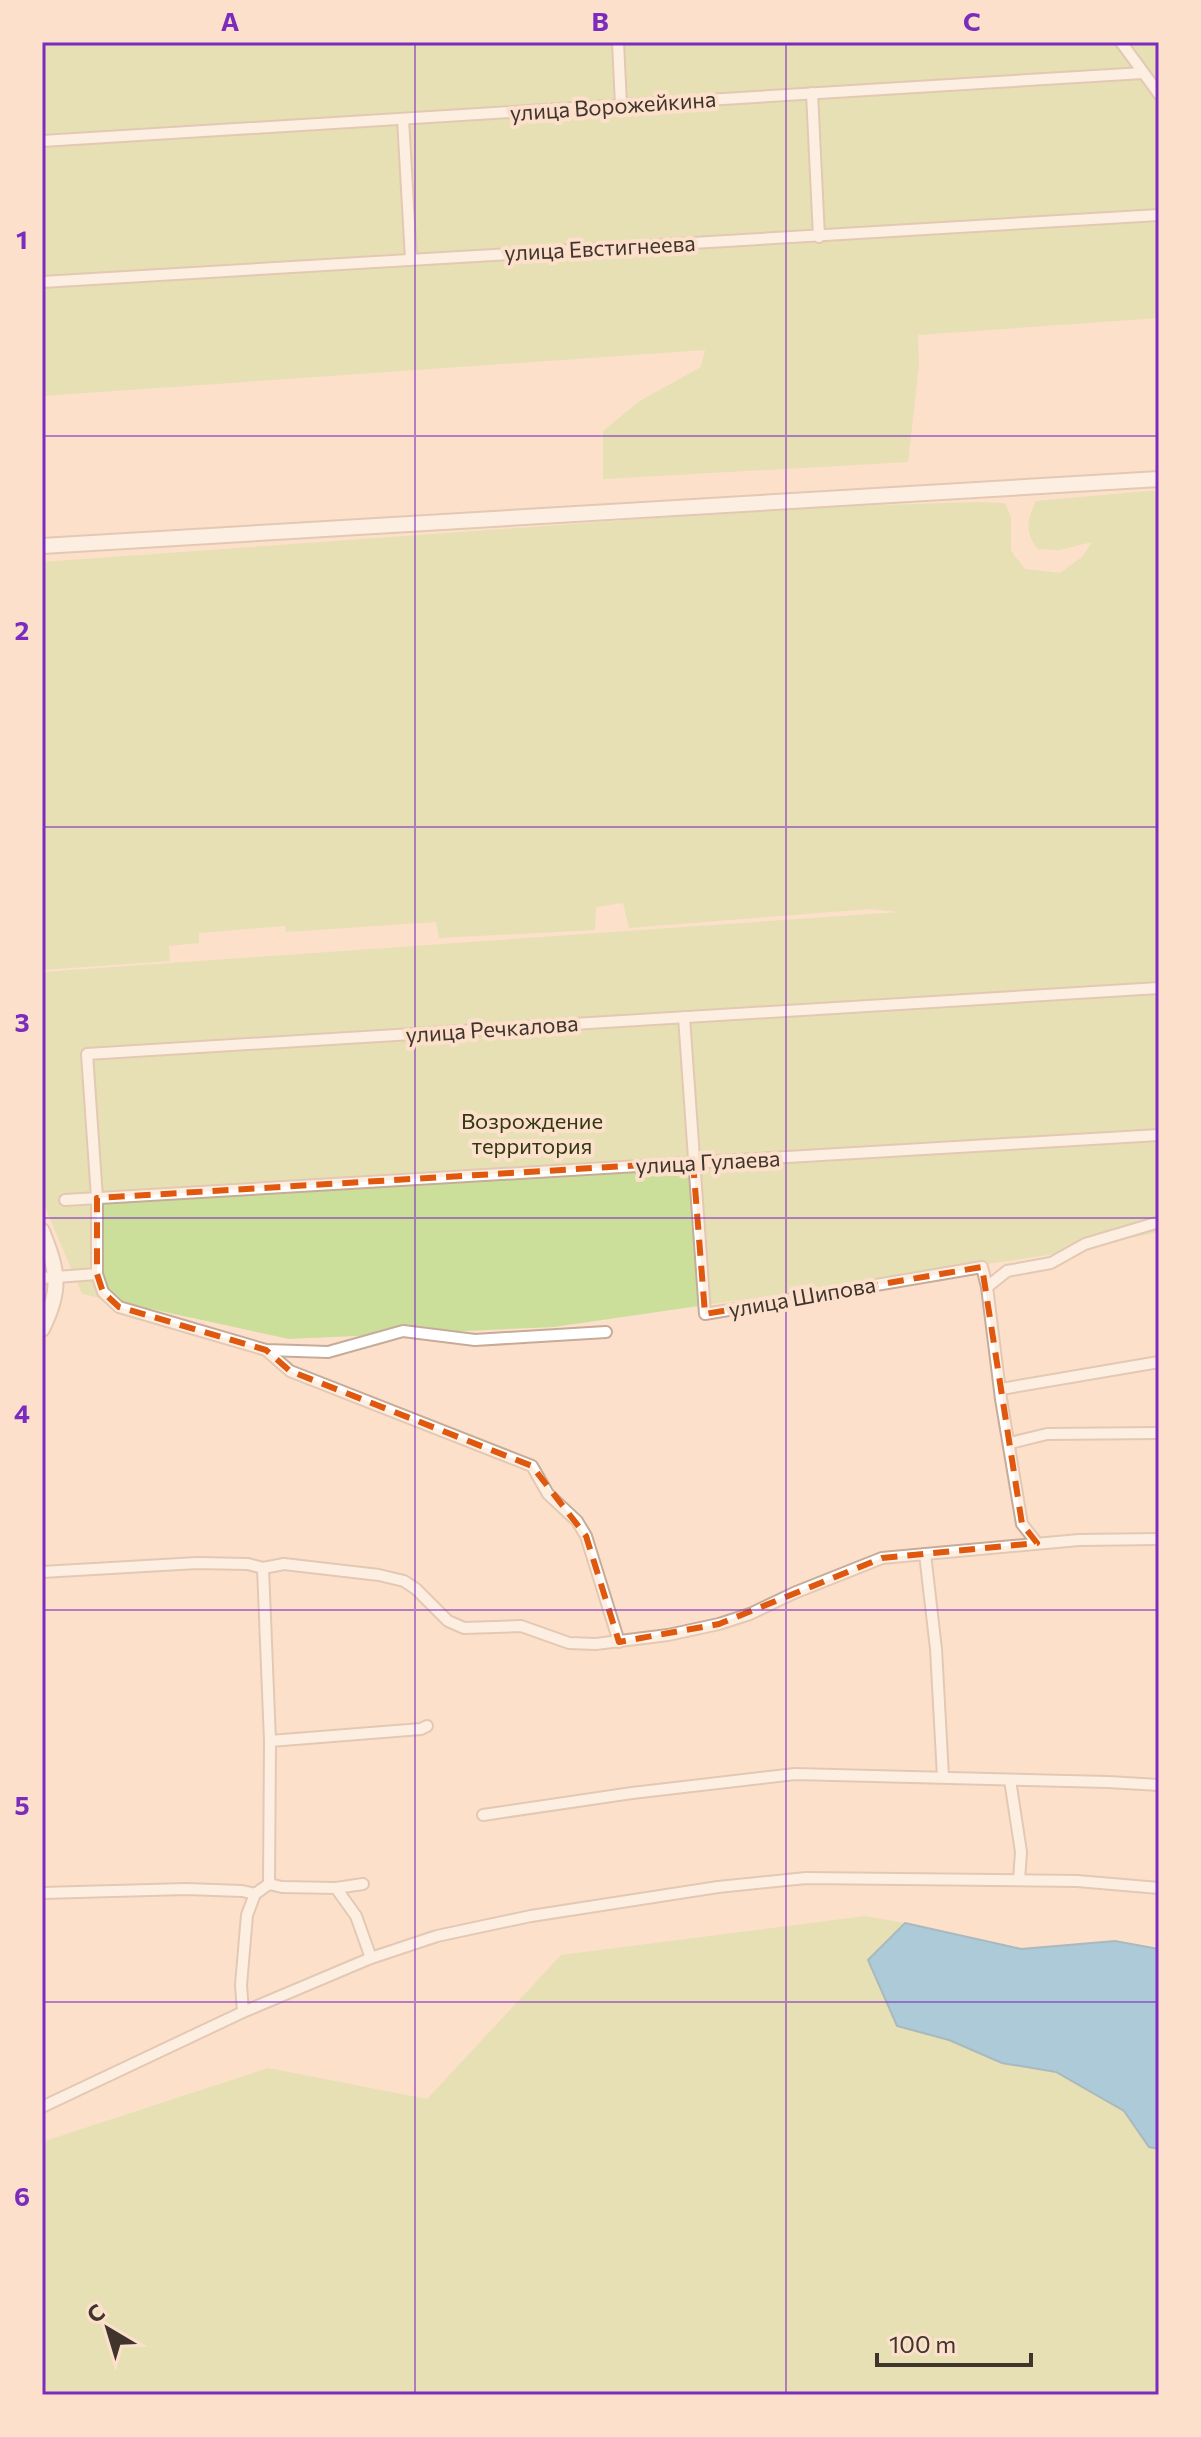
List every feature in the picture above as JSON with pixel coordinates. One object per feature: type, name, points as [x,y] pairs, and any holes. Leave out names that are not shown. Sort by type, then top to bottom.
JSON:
[{"type":"main road","points":[[42,546],[1159,479]]},
{"type":"main road","points":[[42,1231],[50,1251],[48,1278],[56,1295],[42,1329]]},
{"type":"street","points":[[618,42],[621,105]]},
{"type":"street","points":[[1121,42],[1159,94]]},
{"type":"street","name":"улица Ворожейкина","points":[[42,141],[1143,73]]},
{"type":"street","points":[[812,93],[819,237]]},
{"type":"street","points":[[403,119],[411,259]]},
{"type":"street","name":"улица Евстигнеева","points":[[42,282],[1159,215]]},
{"type":"street","name":"улица Речкалова","points":[[97,1274],[97,1198],[87,1054],[1159,988]]},
{"type":"street","name":"улица Шипова","points":[[684,1017],[705,1314],[982,1267],[987,1287]]},
{"type":"street","name":"улица Гулаева","points":[[65,1200],[1159,1135]]},
{"type":"street","points":[[1037,1543],[1022,1524],[987,1287],[1007,1271],[1051,1263],[1085,1244],[1159,1222]]},
{"type":"street","points":[[48,1278],[97,1274],[103,1292],[119,1307],[266,1350],[328,1352],[403,1331],[475,1340],[606,1332]]},
{"type":"street","points":[[266,1350],[290,1371],[532,1466],[548,1494],[577,1521],[586,1536],[619,1642]]},
{"type":"street","points":[[1001,1389],[1159,1362]]},
{"type":"street","points":[[1010,1443],[1047,1434],[1159,1433]]},
{"type":"street","points":[[42,1572],[197,1563],[248,1564],[263,1568],[274,1564],[294,1565],[379,1575],[404,1581],[448,1621],[464,1628],[521,1626],[569,1643],[619,1642],[719,1624],[896,1555],[1079,1540],[1159,1539]]},
{"type":"street","points":[[925,1554],[936,1649],[943,1777]]},
{"type":"street","points":[[263,1568],[270,1741],[269,1884]]},
{"type":"street","points":[[270,1741],[421,1729],[427,1726]]},
{"type":"street","points":[[483,1815],[795,1774],[1159,1785]]},
{"type":"street","points":[[1010,1780],[1021,1852],[1019,1880]]},
{"type":"street","points":[[42,2107],[243,2012],[371,1958],[437,1936],[531,1916],[718,1887],[806,1878],[1077,1881],[1159,1888]]},
{"type":"street","points":[[243,2012],[241,1999],[247,1915],[255,1894],[269,1884],[336,1888],[363,1884]]},
{"type":"street","points":[[336,1888],[356,1916],[371,1958]]},
{"type":"street","points":[[42,1893],[186,1889],[255,1894]]},
{"type":"highlighted area","points":[[693,1162],[705,1314],[982,1267],[1022,1524],[1037,1543],[882,1558],[719,1624],[619,1642],[586,1536],[532,1466],[290,1371],[266,1350],[119,1307],[103,1292],[97,1274],[97,1198]]},
{"type":"green space","points":[[42,42],[1159,42],[1159,318],[918,335],[919,366],[908,462],[603,479],[603,431],[638,402],[701,367],[705,350],[42,396]]},
{"type":"green space","name":"Возрождение территория","points":[[1159,490],[1159,1232],[1055,1254],[554,1327],[289,1339],[82,1294],[42,1200],[42,972],[899,912],[870,909],[629,928],[623,903],[596,907],[595,930],[439,938],[436,922],[286,932],[285,926],[199,933],[199,943],[169,946],[170,961],[42,970],[42,562],[797,508],[977,502],[1005,503],[1011,517],[1011,551],[1025,569],[1060,573],[1082,557],[1092,542],[1059,550],[1038,549],[1028,526],[1036,501]]},
{"type":"green space","points":[[865,1916],[905,1923],[868,1960],[897,2026],[949,2040],[1002,2063],[1056,2072],[1124,2111],[1149,2147],[1159,2149],[1159,2395],[42,2395],[42,2142],[268,2068],[427,2099],[561,1955]]},
{"type":"water","points":[[905,1923],[1021,1949],[1115,1941],[1159,1949],[1159,2149],[1149,2147],[1124,2111],[1056,2072],[1002,2063],[949,2040],[897,2026],[868,1960]]}]
